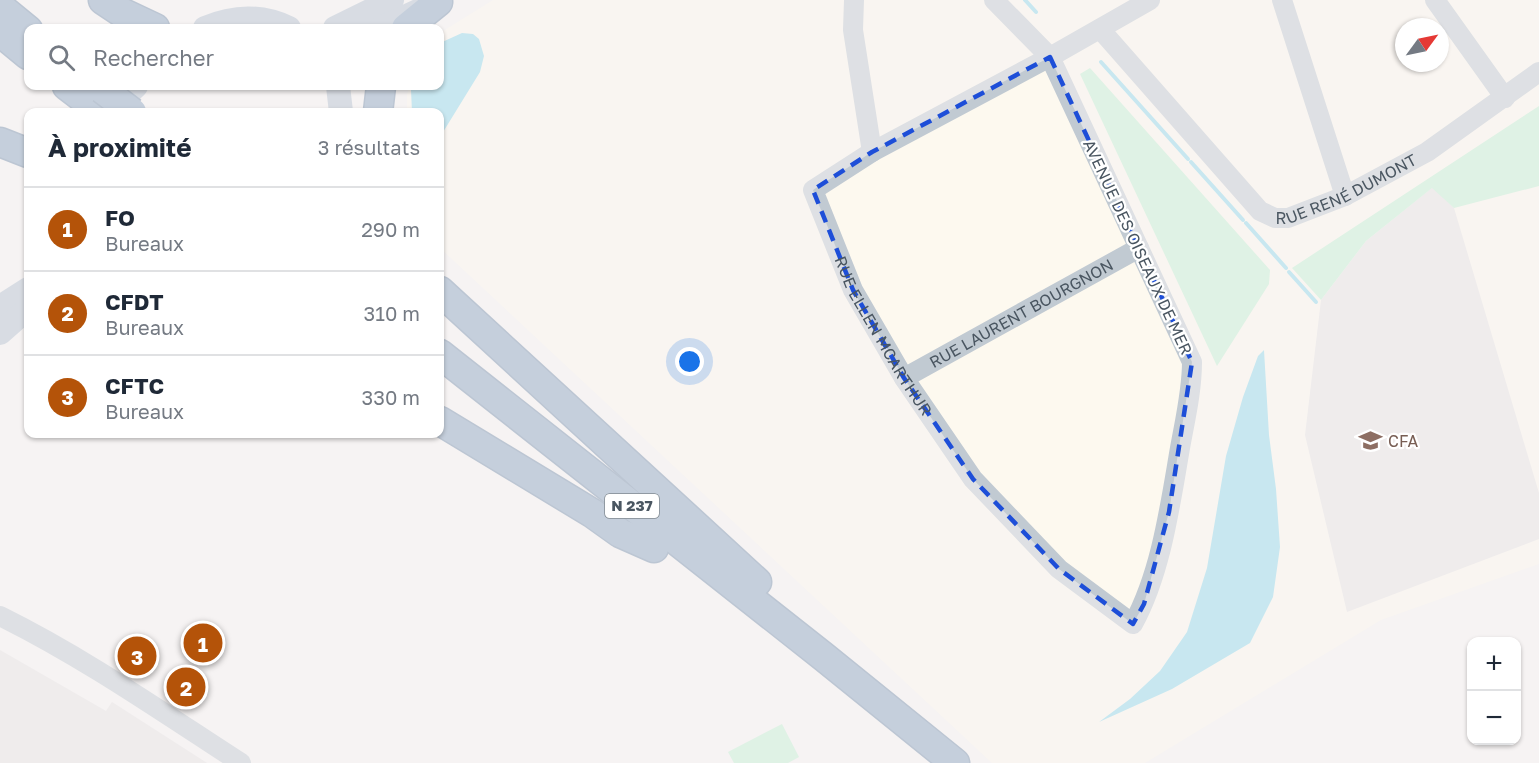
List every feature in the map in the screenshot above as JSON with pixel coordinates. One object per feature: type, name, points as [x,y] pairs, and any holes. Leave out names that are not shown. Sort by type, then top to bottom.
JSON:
[{"type":"highway","points":[[103,0],[121,12],[146,24]]},
{"type":"highway","points":[[411,24],[439,1]]},
{"type":"highway","points":[[0,7],[24,27]]},
{"type":"highway","points":[[0,32],[24,52]]},
{"type":"highway","points":[[378,108],[381,90]]},
{"type":"highway","points":[[94,98],[121,108]]},
{"type":"highway","points":[[0,142],[24,151]]},
{"type":"highway","points":[[444,295],[799,621],[824,657]]},
{"type":"highway","name":"N 237","points":[[444,357],[955,763]]},
{"type":"highway","name":"N 237","points":[[444,382],[926,763]]},
{"type":"highway","points":[[444,423],[592,513],[620,533],[654,548]]},
{"type":"main road","points":[[343,24],[392,0]]},
{"type":"main road","points":[[390,24],[439,1]]},
{"type":"main road","points":[[215,24],[240,18],[262,19],[277,24]]},
{"type":"main road","points":[[94,98],[122,90]]},
{"type":"main road","points":[[0,307],[24,292]]},
{"type":"main road","points":[[0,333],[24,313]]},
{"type":"street","points":[[854,0],[853,30],[872,152],[1050,57],[1150,0]]},
{"type":"street","name":"AVENUE DES OISEAUX DE MER","points":[[994,0],[1050,57],[1192,362],[1192,377],[1169,512],[1144,604],[1133,624]]},
{"type":"street","points":[[1282,0],[1344,196]]},
{"type":"street","points":[[1435,0],[1504,98]]},
{"type":"street","name":"RUE RENÉ DUMONT","points":[[1100,29],[1260,211],[1275,218],[1288,218],[1344,196],[1427,152],[1539,72]]},
{"type":"street","name":"RUE ELLEN MCARTHUR","points":[[872,152],[813,190],[853,290],[904,378],[973,479],[1059,569],[1133,624]]},
{"type":"street","name":"RUE LAURENT BOURGNON","points":[[904,378],[1139,248]]},
{"type":"street","points":[[0,616],[40,636],[103,673],[241,763]]},
{"type":"highlighted area","points":[[1050,57],[1192,362],[1169,512],[1144,604],[1133,624],[1059,569],[973,479],[904,378],[853,290],[813,190],[872,152]]},
{"type":"shaded area","points":[[493,0],[1539,0],[1539,564],[1381,620],[1145,763],[992,763],[444,252],[444,108],[407,108],[408,90],[444,90],[444,31]]},
{"type":"shaded area","points":[[1433,187],[1454,208],[1539,493],[1539,539],[1347,612],[1305,435],[1321,300],[1366,241]]},
{"type":"shaded area","points":[[0,650],[106,711],[112,702],[207,763],[0,763]]},
{"type":"green space","points":[[1090,68],[1270,270],[1269,284],[1217,366],[1080,74]]},
{"type":"green space","points":[[1539,106],[1539,186],[1454,208],[1432,188],[1366,241],[1321,300],[1292,268]]},
{"type":"green space","points":[[782,724],[799,757],[788,763],[734,763],[728,752]]},
{"type":"water","points":[[462,33],[473,34],[479,39],[484,56],[480,72],[444,130],[444,108],[412,108],[411,90],[444,90],[444,41]]},
{"type":"water","points":[[1264,350],[1269,435],[1280,547],[1273,597],[1250,643],[1172,689],[1099,722],[1130,699],[1160,671],[1187,632],[1207,568],[1226,456],[1243,397],[1258,356]]},
{"type":"waterway","points":[[1025,0],[1036,12]]},
{"type":"waterway","points":[[1101,62],[1188,159]]},
{"type":"waterway","points":[[1191,162],[1243,220]]},
{"type":"waterway","points":[[1246,223],[1286,268]]},
{"type":"waterway","points":[[1289,272],[1316,302]]},
{"type":"place","name":"CFA","points":[[1370,441]]},
{"type":"place","name":"FO","points":[[203,643]]},
{"type":"place","name":"CFTC","points":[[137,656]]},
{"type":"place","name":"CFDT","points":[[186,687]]}]
